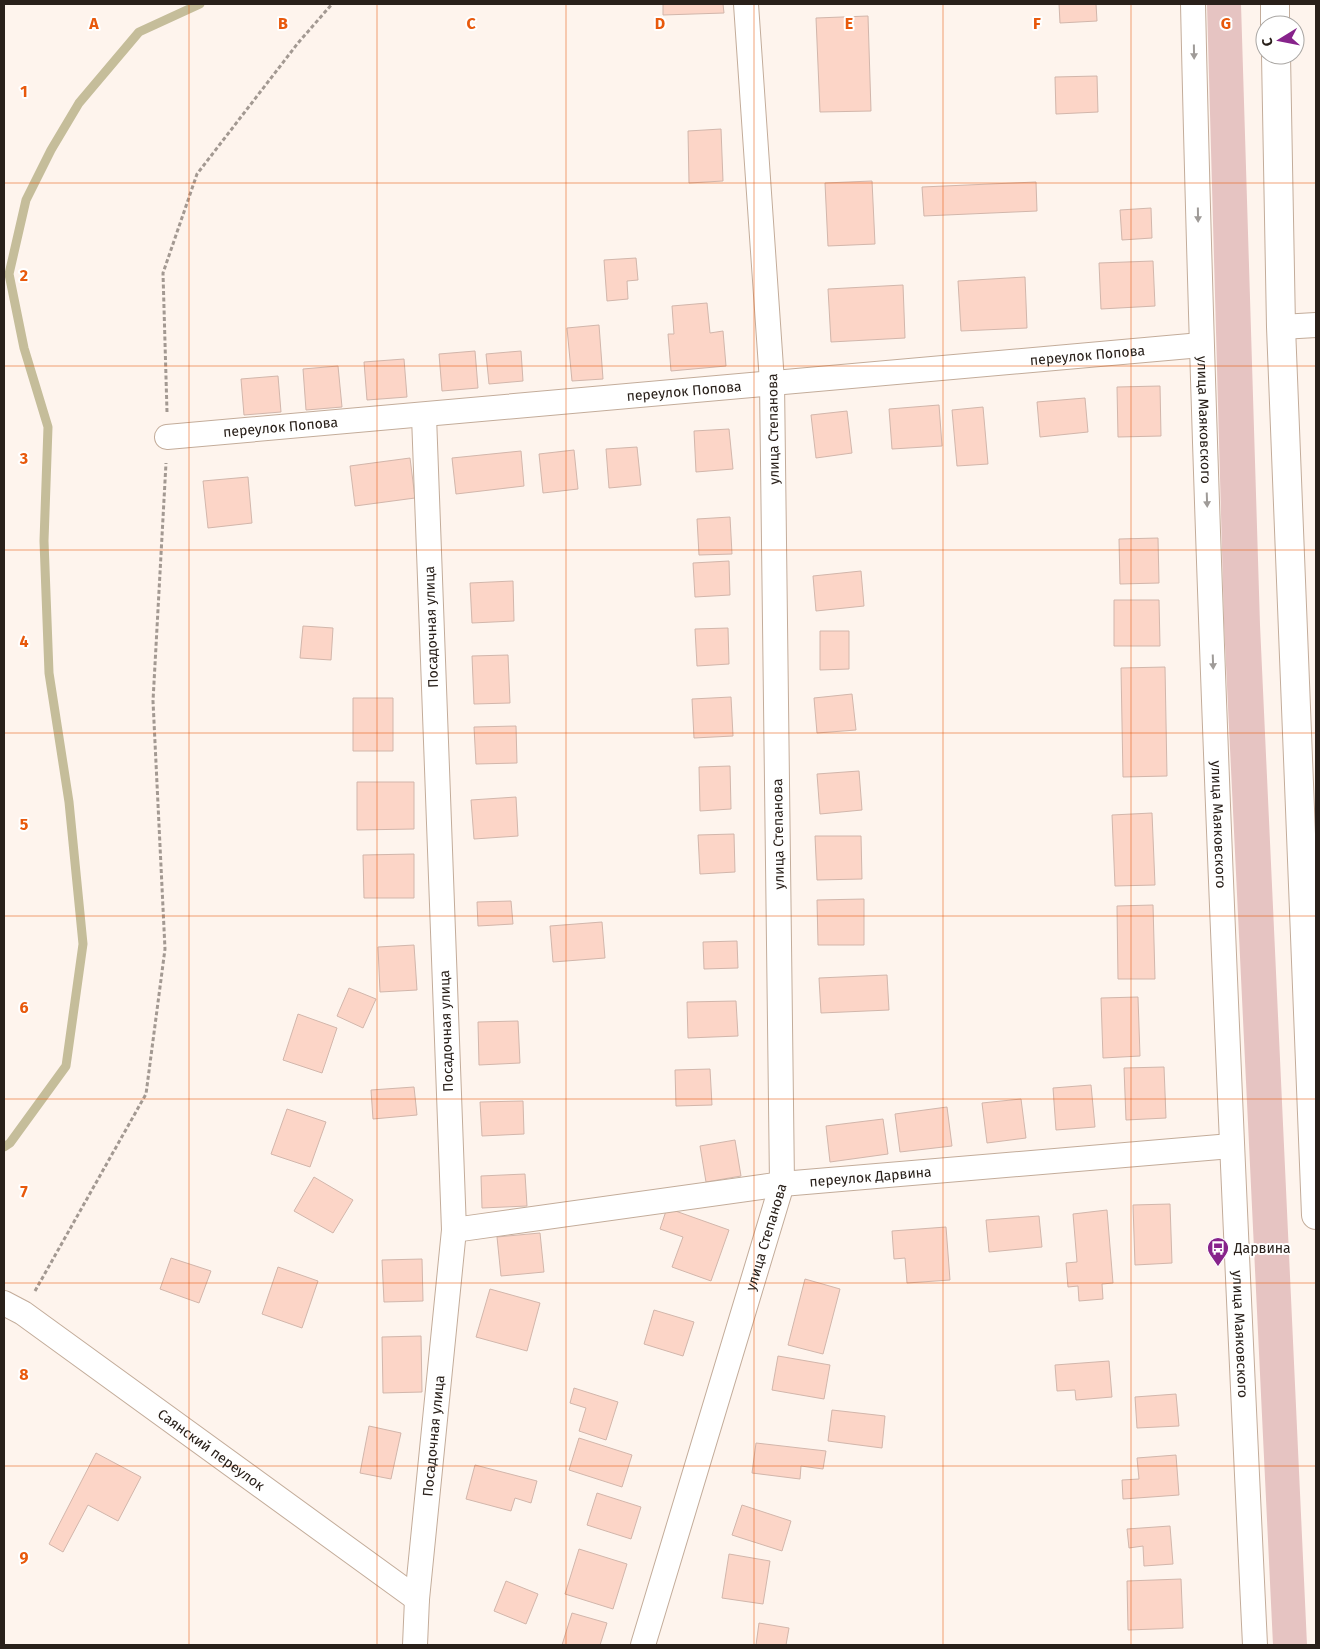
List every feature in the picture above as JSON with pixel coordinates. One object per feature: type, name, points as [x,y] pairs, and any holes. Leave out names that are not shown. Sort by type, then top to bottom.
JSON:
[{"type":"main road","points":[[1276,65],[1281,327],[1316,1215]]},
{"type":"street","name":"улица Степанова","points":[[643,1645],[782,1184],[772,382],[746,4]]},
{"type":"street","name":"улица Маяковского","points":[[1193,4],[1201,346],[1231,1146],[1255,1645]]},
{"type":"street","points":[[1281,327],[1316,325]]},
{"type":"street","name":"переулок Попова","points":[[167,437],[424,416],[772,382],[1201,346]]},
{"type":"street","name":"Посадочная улица","points":[[415,1645],[454,1230],[424,416]]},
{"type":"street","name":"переулок Дарвина","points":[[454,1230],[782,1184],[1231,1146]]},
{"type":"street","name":"Саянский переулок","points":[[13,1308],[418,1599]]},
{"type":"path","points":[[13,1308],[146,1094],[165,949],[153,701],[167,437],[163,273],[197,174],[298,42],[332,4]]},
{"type":"shaded area","points":[[1207,4],[1241,4],[1260,625],[1307,1645],[1273,1645],[1224,623]]},
{"type":"building","points":[[663,4],[723,4],[724,13],[663,15]]},
{"type":"building","points":[[1059,4],[1096,4],[1097,21],[1060,23]]},
{"type":"building","points":[[868,16],[871,111],[820,112],[816,18]]},
{"type":"building","points":[[1097,76],[1098,112],[1056,114],[1055,77]]},
{"type":"building","points":[[721,129],[723,181],[689,183],[688,131]]},
{"type":"building","points":[[872,181],[875,244],[828,246],[825,183]]},
{"type":"building","points":[[1036,182],[1037,211],[924,216],[922,187]]},
{"type":"building","points":[[1151,208],[1152,238],[1122,240],[1120,210]]},
{"type":"building","points":[[636,258],[638,280],[627,281],[628,299],[607,301],[604,260]]},
{"type":"building","points":[[1153,261],[1155,306],[1101,309],[1099,263]]},
{"type":"building","points":[[1025,277],[1027,328],[961,331],[958,281]]},
{"type":"building","points":[[903,285],[905,338],[831,342],[828,289]]},
{"type":"building","points":[[707,303],[710,333],[723,331],[726,366],[671,371],[668,334],[674,334],[672,306]]},
{"type":"building","points":[[599,325],[603,379],[572,381],[567,328]]},
{"type":"building","points":[[475,351],[478,388],[442,391],[439,354]]},
{"type":"building","points":[[521,351],[523,381],[489,384],[486,354]]},
{"type":"building","points":[[404,359],[407,397],[367,400],[364,362]]},
{"type":"building","points":[[338,366],[342,407],[306,410],[303,369]]},
{"type":"building","points":[[278,376],[281,412],[244,415],[241,379]]},
{"type":"building","points":[[1160,386],[1161,436],[1118,437],[1117,387]]},
{"type":"building","points":[[1085,398],[1088,432],[1040,437],[1037,402]]},
{"type":"building","points":[[939,405],[942,446],[892,449],[889,409]]},
{"type":"building","points":[[983,407],[988,464],[957,466],[952,410]]},
{"type":"building","points":[[847,411],[852,453],[816,458],[811,415]]},
{"type":"building","points":[[729,429],[733,469],[696,472],[694,431]]},
{"type":"building","points":[[637,447],[641,485],[609,488],[606,449]]},
{"type":"building","points":[[574,450],[578,489],[543,493],[539,454]]},
{"type":"building","points":[[521,451],[524,486],[456,494],[452,458]]},
{"type":"building","points":[[410,458],[415,498],[355,506],[350,466]]},
{"type":"building","points":[[248,477],[252,523],[208,528],[203,481]]},
{"type":"building","points":[[730,517],[732,554],[699,555],[697,519]]},
{"type":"building","points":[[1158,538],[1159,583],[1120,584],[1119,539]]},
{"type":"building","points":[[729,561],[730,595],[695,597],[693,563]]},
{"type":"building","points":[[861,571],[864,606],[816,611],[813,576]]},
{"type":"building","points":[[513,581],[514,621],[472,623],[470,583]]},
{"type":"building","points":[[1114,600],[1159,600],[1160,646],[1114,646]]},
{"type":"building","points":[[303,626],[333,628],[331,660],[300,658]]},
{"type":"building","points":[[728,628],[729,664],[697,666],[695,629]]},
{"type":"building","points":[[820,631],[849,631],[849,669],[820,670]]},
{"type":"building","points":[[508,655],[510,703],[474,704],[472,656]]},
{"type":"building","points":[[1165,667],[1167,776],[1123,777],[1121,668]]},
{"type":"building","points":[[852,694],[856,730],[817,733],[814,698]]},
{"type":"building","points":[[731,697],[733,736],[694,738],[692,699]]},
{"type":"building","points":[[353,698],[393,698],[393,751],[353,751]]},
{"type":"building","points":[[516,726],[517,763],[476,764],[474,727]]},
{"type":"building","points":[[730,766],[731,809],[700,811],[699,767]]},
{"type":"building","points":[[859,771],[862,810],[820,814],[817,774]]},
{"type":"building","points":[[357,782],[414,782],[414,829],[357,830]]},
{"type":"building","points":[[516,797],[518,836],[474,839],[471,800]]},
{"type":"building","points":[[1152,813],[1155,885],[1115,886],[1112,815]]},
{"type":"building","points":[[734,834],[735,872],[700,874],[698,835]]},
{"type":"building","points":[[815,836],[861,836],[862,879],[817,880]]},
{"type":"building","points":[[414,854],[414,898],[364,898],[363,855]]},
{"type":"building","points":[[864,899],[864,945],[818,945],[817,900]]},
{"type":"building","points":[[511,901],[513,924],[478,926],[477,902]]},
{"type":"building","points":[[1153,905],[1155,979],[1118,979],[1117,906]]},
{"type":"building","points":[[602,922],[605,958],[553,962],[550,926]]},
{"type":"building","points":[[737,941],[738,968],[704,969],[703,942]]},
{"type":"building","points":[[414,945],[417,990],[380,992],[378,947]]},
{"type":"building","points":[[887,975],[889,1010],[821,1013],[819,978]]},
{"type":"building","points":[[349,988],[376,999],[363,1028],[337,1016]]},
{"type":"building","points":[[1138,997],[1140,1056],[1103,1058],[1101,998]]},
{"type":"building","points":[[736,1001],[738,1036],[688,1038],[687,1002]]},
{"type":"building","points":[[298,1014],[337,1028],[322,1073],[283,1060]]},
{"type":"building","points":[[518,1021],[520,1063],[479,1065],[478,1022]]},
{"type":"building","points":[[1164,1067],[1166,1118],[1126,1120],[1124,1068]]},
{"type":"building","points":[[710,1069],[712,1105],[676,1106],[675,1070]]},
{"type":"building","points":[[1091,1085],[1095,1127],[1056,1130],[1053,1088]]},
{"type":"building","points":[[414,1087],[417,1115],[373,1119],[371,1090]]},
{"type":"building","points":[[1021,1099],[1026,1138],[987,1143],[982,1103]]},
{"type":"building","points":[[523,1101],[524,1134],[482,1136],[480,1102]]},
{"type":"building","points":[[947,1107],[952,1146],[900,1152],[895,1114]]},
{"type":"building","points":[[287,1109],[326,1122],[310,1167],[271,1154]]},
{"type":"building","points":[[883,1119],[888,1154],[830,1162],[826,1126]]},
{"type":"building","points":[[735,1140],[741,1176],[706,1182],[700,1146]]},
{"type":"building","points":[[525,1174],[527,1206],[482,1208],[481,1176]]},
{"type":"building","points":[[314,1177],[353,1200],[333,1233],[294,1211]]},
{"type":"building","points":[[1170,1204],[1172,1263],[1135,1265],[1133,1205]]},
{"type":"building","points":[[667,1208],[729,1230],[711,1281],[672,1267],[683,1237],[660,1229]]},
{"type":"building","points":[[1107,1210],[1113,1283],[1102,1284],[1103,1299],[1079,1301],[1078,1286],[1068,1287],[1066,1263],[1077,1262],[1073,1214]]},
{"type":"building","points":[[1039,1216],[1042,1247],[989,1252],[986,1220]]},
{"type":"building","points":[[946,1227],[950,1280],[907,1283],[905,1258],[894,1259],[892,1231]]},
{"type":"building","points":[[540,1233],[544,1272],[501,1276],[497,1237]]},
{"type":"building","points":[[171,1258],[211,1271],[199,1303],[160,1289]]},
{"type":"building","points":[[422,1259],[423,1301],[384,1302],[382,1260]]},
{"type":"building","points":[[278,1267],[318,1281],[302,1328],[262,1314]]},
{"type":"building","points":[[805,1279],[840,1289],[823,1354],[788,1345]]},
{"type":"building","points":[[490,1289],[540,1303],[527,1351],[476,1337]]},
{"type":"building","points":[[654,1310],[694,1322],[683,1356],[644,1344]]},
{"type":"building","points":[[421,1336],[422,1392],[383,1393],[382,1337]]},
{"type":"building","points":[[778,1356],[830,1365],[824,1399],[772,1390]]},
{"type":"building","points":[[1109,1361],[1112,1397],[1076,1400],[1075,1390],[1057,1391],[1055,1365]]},
{"type":"building","points":[[574,1388],[618,1402],[606,1440],[579,1431],[586,1408],[570,1403]]},
{"type":"building","points":[[1176,1394],[1179,1426],[1137,1428],[1135,1397]]},
{"type":"building","points":[[832,1410],[885,1416],[882,1448],[828,1441]]},
{"type":"building","points":[[369,1426],[401,1433],[391,1479],[360,1473]]},
{"type":"building","points":[[579,1438],[632,1455],[622,1487],[569,1470]]},
{"type":"building","points":[[756,1443],[826,1451],[823,1469],[801,1466],[800,1479],[752,1473]]},
{"type":"building","points":[[96,1453],[141,1477],[118,1521],[88,1505],[63,1552],[49,1544]]},
{"type":"building","points":[[1176,1455],[1179,1495],[1123,1499],[1122,1480],[1139,1479],[1137,1458]]},
{"type":"building","points":[[475,1465],[537,1481],[531,1503],[515,1498],[511,1511],[466,1499]]},
{"type":"building","points":[[597,1493],[641,1507],[631,1539],[587,1525]]},
{"type":"building","points":[[742,1505],[791,1521],[782,1551],[732,1535]]},
{"type":"building","points":[[1170,1526],[1173,1564],[1144,1566],[1143,1546],[1129,1548],[1127,1529]]},
{"type":"building","points":[[579,1549],[627,1564],[613,1609],[565,1594]]},
{"type":"building","points":[[729,1554],[770,1561],[763,1604],[722,1598]]},
{"type":"building","points":[[1181,1579],[1183,1628],[1128,1630],[1127,1581]]},
{"type":"building","points":[[506,1581],[538,1594],[526,1624],[494,1611]]},
{"type":"building","points":[[572,1613],[607,1623],[600,1645],[562,1645]]},
{"type":"building","points":[[759,1623],[789,1628],[786,1645],[756,1645]]},
{"type":"waterway","points":[[4,1147],[10,1143],[66,1066],[83,944],[69,802],[49,673],[44,541],[48,427],[24,348],[9,274],[26,200],[51,150],[79,103],[139,32],[200,4]]},
{"type":"place","name":"Дарвина","points":[[1218,1267]]}]
